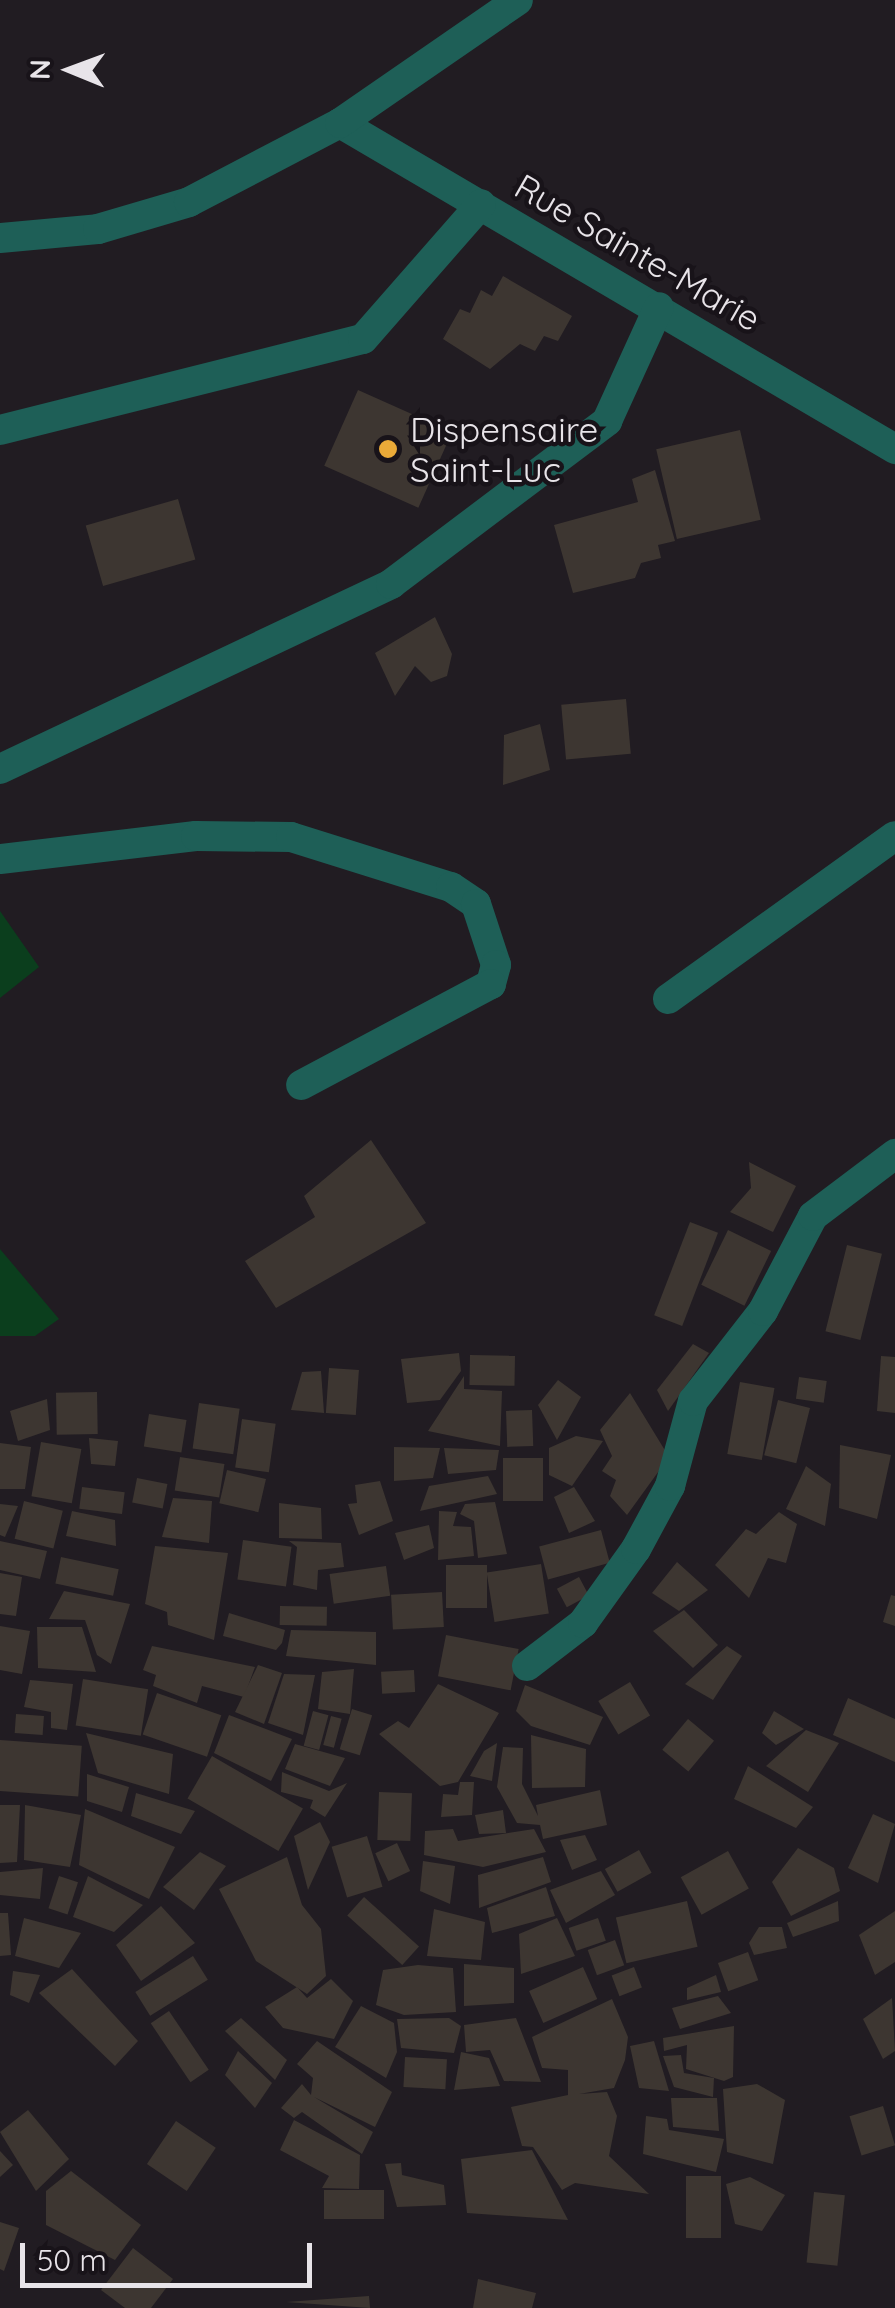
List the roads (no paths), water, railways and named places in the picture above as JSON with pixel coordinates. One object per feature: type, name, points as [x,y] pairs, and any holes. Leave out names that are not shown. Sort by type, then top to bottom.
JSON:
[{"type":"street","points":[[0,238],[98,230],[189,202],[340,123],[518,0]]},
{"type":"street","name":"Rue Sainte-Marie","points":[[340,123],[895,449]]},
{"type":"street","points":[[0,430],[363,339],[481,204]]},
{"type":"street","points":[[0,769],[391,584],[607,421],[659,307]]},
{"type":"street","points":[[0,859],[196,836],[291,838],[451,886],[476,904],[496,965],[490,984],[301,1085]]},
{"type":"street","points":[[668,999],[895,836]]},
{"type":"street","points":[[527,1666],[583,1622],[636,1549],[670,1486],[693,1401],[763,1311],[812,1216],[895,1154]]},
{"type":"place","name":"Dispensaire Saint-Luc","points":[[388,449]]}]
